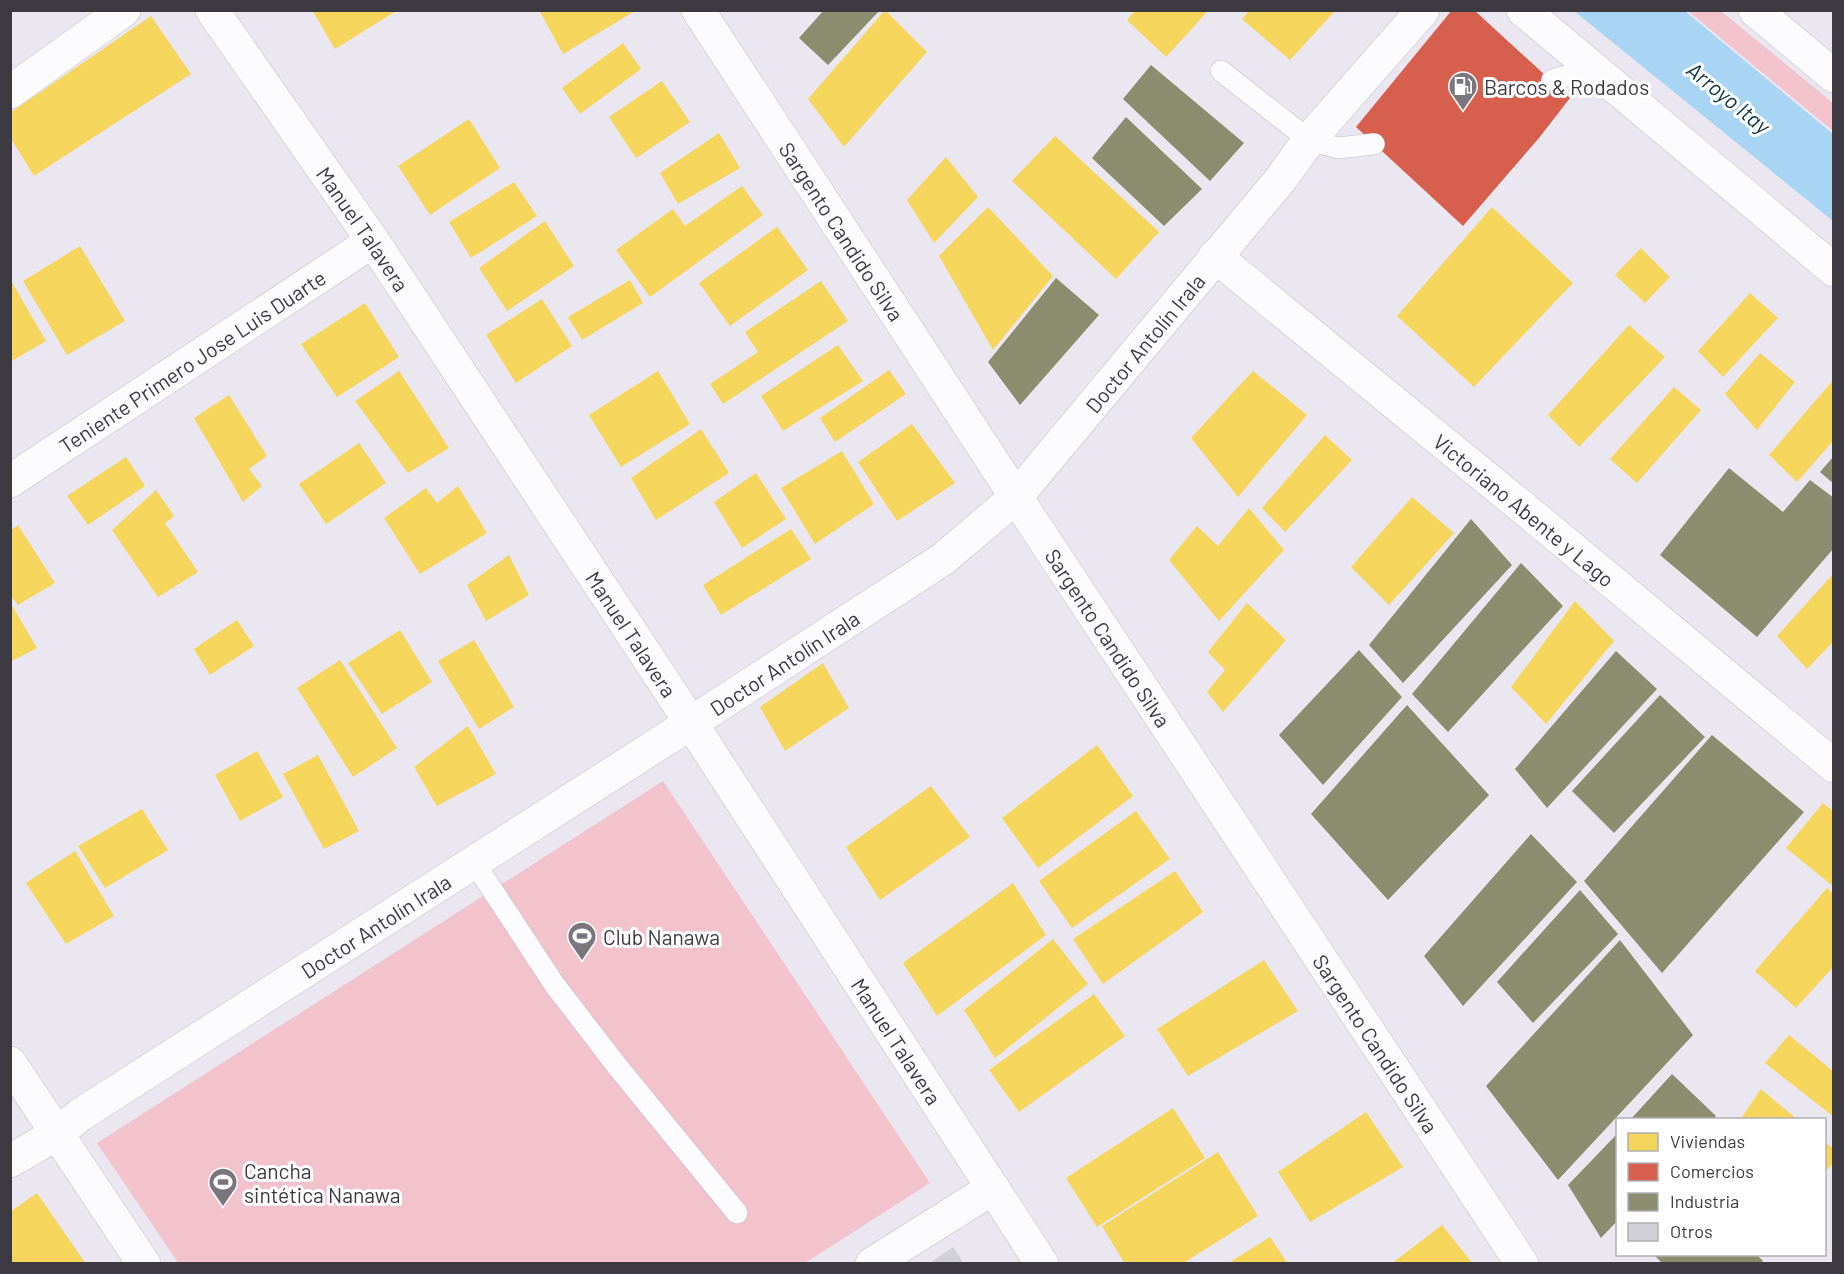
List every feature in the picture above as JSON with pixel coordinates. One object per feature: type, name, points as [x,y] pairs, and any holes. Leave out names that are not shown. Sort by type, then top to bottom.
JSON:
[{"type":"main road","points":[[10,92],[124,10]]},
{"type":"main road","name":"Manuel Talavera","points":[[212,10],[373,241],[691,723],[1042,1263]]},
{"type":"main road","name":"Sargento Candido Silva","points":[[698,10],[1522,1263]]},
{"type":"main road","name":"Doctor Antolín Irala","points":[[10,1161],[944,559],[1016,496],[1280,180],[1309,140],[1423,10]]},
{"type":"main road","points":[[1523,10],[1833,270]]},
{"type":"main road","points":[[1755,10],[1833,76]]},
{"type":"main road","name":"Teniente Primero Jose Luis Duarte","points":[[10,481],[373,241]]},
{"type":"main road","name":"Victoriano Abente y Lago","points":[[1215,256],[1533,516],[1833,766]]},
{"type":"main road","points":[[10,1063],[144,1263]]},
{"type":"main road","points":[[872,1263],[993,1188]]},
{"type":"lane","points":[[1552,80],[1593,68]]},
{"type":"lane","points":[[1221,71],[1309,140],[1338,148],[1374,144]]},
{"type":"lane","points":[[474,862],[554,984],[617,1066],[737,1213]]},
{"type":"shaded area","points":[[1688,11],[1721,11],[1833,103],[1833,131]]},
{"type":"shaded area","name":"Club Nanawa","points":[[663,781],[930,1183],[805,1263],[179,1264],[97,1143]]},
{"type":"water","name":"Arroyo Itay","points":[[1574,11],[1685,11],[1833,134],[1833,221]]},
{"type":"building: Viviendas","points":[[312,10],[398,10],[335,49]]},
{"type":"building: Viviendas","points":[[539,10],[637,10],[563,54]]},
{"type":"building: Viviendas","points":[[885,10],[927,52],[844,147],[808,99]]},
{"type":"building: Viviendas","points":[[1135,10],[1209,10],[1166,57],[1127,20]]},
{"type":"building: Viviendas","points":[[1250,10],[1336,10],[1290,60],[1242,19]]},
{"type":"building: Viviendas","points":[[151,16],[191,74],[34,176],[10,137],[10,113]]},
{"type":"building: Viviendas","points":[[623,43],[641,69],[580,114],[562,88]]},
{"type":"building: Viviendas","points":[[662,81],[690,122],[636,158],[609,117]]},
{"type":"building: Viviendas","points":[[469,119],[500,168],[430,215],[398,166]]},
{"type":"building: Viviendas","points":[[719,133],[740,168],[678,204],[660,173]]},
{"type":"building: Viviendas","points":[[1055,136],[1159,232],[1116,279],[1012,181]]},
{"type":"building: Viviendas","points":[[946,157],[978,197],[934,243],[907,200]]},
{"type":"building: Viviendas","points":[[514,182],[537,216],[471,258],[449,222]]},
{"type":"building: Viviendas","points":[[742,186],[763,215],[650,297],[616,250],[673,209],[685,226]]},
{"type":"building: Viviendas","points":[[988,207],[1053,276],[993,350],[939,256]]},
{"type":"building: Viviendas","points":[[1492,207],[1573,283],[1474,387],[1397,316]]},
{"type":"building: Viviendas","points":[[545,221],[574,266],[507,311],[479,268]]},
{"type":"building: Viviendas","points":[[777,227],[808,270],[730,326],[699,283]]},
{"type":"building: Viviendas","points":[[80,246],[125,321],[67,355],[23,281]]},
{"type":"building: Viviendas","points":[[1641,248],[1670,277],[1645,303],[1615,275]]},
{"type":"building: Viviendas","points":[[10,279],[46,341],[10,362]]},
{"type":"building: Viviendas","points":[[630,280],[643,303],[582,340],[568,317]]},
{"type":"building: Viviendas","points":[[821,281],[848,321],[723,404],[710,384],[758,352],[745,332]]},
{"type":"building: Viviendas","points":[[1750,293],[1778,318],[1723,377],[1698,351]]},
{"type":"building: Viviendas","points":[[542,299],[572,346],[516,383],[486,335]]},
{"type":"building: Viviendas","points":[[365,303],[399,357],[337,397],[301,344]]},
{"type":"building: Viviendas","points":[[1629,325],[1665,357],[1579,447],[1548,415]]},
{"type":"building: Viviendas","points":[[838,345],[863,381],[783,431],[761,396]]},
{"type":"building: Viviendas","points":[[1760,353],[1795,382],[1757,430],[1725,394]]},
{"type":"building: Viviendas","points":[[889,370],[906,394],[835,442],[820,418]]},
{"type":"building: Viviendas","points":[[399,371],[449,448],[408,473],[355,401]]},
{"type":"building: Viviendas","points":[[658,371],[690,424],[621,467],[589,415]]},
{"type":"building: Viviendas","points":[[1253,371],[1307,415],[1238,497],[1191,438]]},
{"type":"building: Viviendas","points":[[1834,379],[1834,440],[1797,482],[1769,455]]},
{"type":"building: Viviendas","points":[[1674,387],[1701,410],[1637,483],[1610,459]]},
{"type":"building: Viviendas","points":[[229,395],[267,456],[249,469],[262,486],[243,502],[194,418]]},
{"type":"building: Viviendas","points":[[912,424],[955,483],[897,521],[858,462]]},
{"type":"building: Viviendas","points":[[701,429],[729,473],[656,520],[631,478]]},
{"type":"building: Viviendas","points":[[1325,435],[1352,460],[1285,532],[1262,508]]},
{"type":"building: Viviendas","points":[[359,443],[386,483],[326,524],[299,484]]},
{"type":"building: Viviendas","points":[[842,451],[874,504],[815,544],[781,488]]},
{"type":"building: Viviendas","points":[[126,457],[145,486],[88,525],[67,496]]},
{"type":"building: Viviendas","points":[[756,473],[786,519],[742,548],[714,502]]},
{"type":"building: Viviendas","points":[[458,486],[487,533],[420,574],[384,518],[426,488],[437,503]]},
{"type":"building: Viviendas","points":[[156,490],[174,516],[165,523],[198,572],[158,597],[112,530]]},
{"type":"building: Viviendas","points":[[1412,497],[1454,533],[1389,605],[1351,567]]},
{"type":"building: Viviendas","points":[[1249,508],[1284,550],[1219,621],[1169,560],[1197,526],[1218,546]]},
{"type":"building: Viviendas","points":[[18,525],[55,583],[18,605],[10,595],[10,531]]},
{"type":"building: Viviendas","points":[[791,529],[811,559],[721,615],[703,585]]},
{"type":"building: Viviendas","points":[[509,555],[529,595],[486,621],[467,585]]},
{"type":"building: Viviendas","points":[[1834,573],[1834,641],[1807,669],[1777,636]]},
{"type":"building: Viviendas","points":[[1575,601],[1614,641],[1546,724],[1511,687]]},
{"type":"building: Viviendas","points":[[10,602],[37,648],[10,662]]},
{"type":"building: Viviendas","points":[[1247,603],[1286,640],[1223,712],[1207,692],[1225,670],[1208,652]]},
{"type":"building: Viviendas","points":[[237,620],[254,646],[210,675],[194,649]]},
{"type":"building: Viviendas","points":[[400,630],[432,682],[382,714],[348,663]]},
{"type":"building: Viviendas","points":[[474,640],[514,707],[479,729],[438,661]]},
{"type":"building: Viviendas","points":[[340,660],[397,748],[353,777],[297,688]]},
{"type":"building: Viviendas","points":[[823,663],[849,708],[785,751],[760,707]]},
{"type":"building: Viviendas","points":[[468,726],[496,774],[437,806],[414,767]]},
{"type":"building: Viviendas","points":[[1097,745],[1133,796],[1038,868],[1002,818]]},
{"type":"building: Viviendas","points":[[257,751],[283,797],[240,821],[215,775]]},
{"type":"building: Viviendas","points":[[318,755],[359,831],[324,849],[283,774]]},
{"type":"building: Viviendas","points":[[931,786],[970,837],[880,900],[846,847]]},
{"type":"building: Viviendas","points":[[1823,803],[1834,812],[1834,887],[1786,848]]},
{"type":"building: Viviendas","points":[[142,809],[168,850],[105,888],[78,846]]},
{"type":"building: Viviendas","points":[[1136,811],[1170,859],[1072,928],[1039,881]]},
{"type":"building: Viviendas","points":[[75,851],[114,916],[66,944],[26,883]]},
{"type":"building: Viviendas","points":[[1175,871],[1203,912],[1103,984],[1073,939]]},
{"type":"building: Viviendas","points":[[1013,883],[1046,935],[937,1016],[903,963]]},
{"type":"building: Viviendas","points":[[1827,888],[1834,894],[1834,966],[1796,1008],[1755,971]]},
{"type":"building: Viviendas","points":[[1053,939],[1088,984],[995,1058],[964,1010]]},
{"type":"building: Viviendas","points":[[1264,960],[1298,1011],[1188,1076],[1157,1029]]},
{"type":"building: Viviendas","points":[[1094,994],[1125,1036],[1019,1112],[989,1070]]},
{"type":"building: Viviendas","points":[[1789,1035],[1834,1072],[1834,1117],[1765,1063]]},
{"type":"building: Viviendas","points":[[1761,1089],[1796,1118],[1741,1118]]},
{"type":"building: Viviendas","points":[[1173,1108],[1205,1158],[1097,1227],[1066,1178]]},
{"type":"building: Viviendas","points":[[1366,1112],[1403,1167],[1310,1222],[1278,1172]]},
{"type":"building: Viviendas","points":[[1826,1143],[1834,1149],[1834,1162],[1826,1171]]},
{"type":"building: Viviendas","points":[[1218,1152],[1258,1216],[1182,1264],[1125,1264],[1102,1226]]},
{"type":"building: Viviendas","points":[[37,1193],[86,1264],[10,1264],[10,1212]]},
{"type":"building: Viviendas","points":[[1442,1225],[1473,1264],[1391,1264]]},
{"type":"building: Viviendas","points":[[1270,1237],[1288,1264],[1227,1264]]},
{"type":"building: Comercios","name":"Barcos & Rodados","points":[[1452,10],[1474,10],[1570,98],[1539,138],[1463,226],[1356,127]]},
{"type":"building: Industria","points":[[824,10],[880,10],[828,65],[799,38]]},
{"type":"building: Industria","points":[[1151,65],[1244,143],[1210,181],[1123,99]]},
{"type":"building: Industria","points":[[1126,117],[1202,189],[1164,226],[1092,158]]},
{"type":"building: Industria","points":[[1056,278],[1099,315],[1020,405],[988,362]]},
{"type":"building: Industria","points":[[1834,456],[1834,484],[1820,472]]},
{"type":"building: Industria","points":[[1729,468],[1783,512],[1810,480],[1834,498],[1834,548],[1757,637],[1660,555]]},
{"type":"building: Industria","points":[[1471,519],[1512,565],[1403,683],[1369,645]]},
{"type":"building: Industria","points":[[1521,563],[1563,606],[1448,732],[1412,694]]},
{"type":"building: Industria","points":[[1359,650],[1402,697],[1323,785],[1279,735]]},
{"type":"building: Industria","points":[[1616,651],[1657,689],[1547,808],[1515,769]]},
{"type":"building: Industria","points":[[1660,695],[1705,737],[1614,833],[1572,791]]},
{"type":"building: Industria","points":[[1407,705],[1489,795],[1388,900],[1311,814]]},
{"type":"building: Industria","points":[[1712,735],[1804,812],[1662,973],[1584,881]]},
{"type":"building: Industria","points":[[1531,834],[1577,882],[1463,1006],[1424,956]]},
{"type":"building: Industria","points":[[1580,890],[1618,934],[1533,1023],[1497,982]]},
{"type":"building: Industria","points":[[1620,940],[1693,1035],[1558,1180],[1486,1086]]},
{"type":"building: Industria","points":[[1672,1074],[1716,1116],[1714,1118],[1632,1118]]},
{"type":"building: Industria","points":[[1616,1135],[1616,1222],[1601,1238],[1568,1185]]},
{"type":"building: Industria","points":[[1655,1256],[1758,1256],[1763,1261],[1761,1264],[1663,1264]]},
{"type":"building: Otros","points":[[953,1247],[964,1264],[928,1264]]},
{"type":"place","name":"Barcos & Rodados","points":[[1463,112]]},
{"type":"place","name":"Club Nanawa","points":[[582,962]]},
{"type":"place","name":"Cancha sintética Nanawa","points":[[223,1208]]}]
